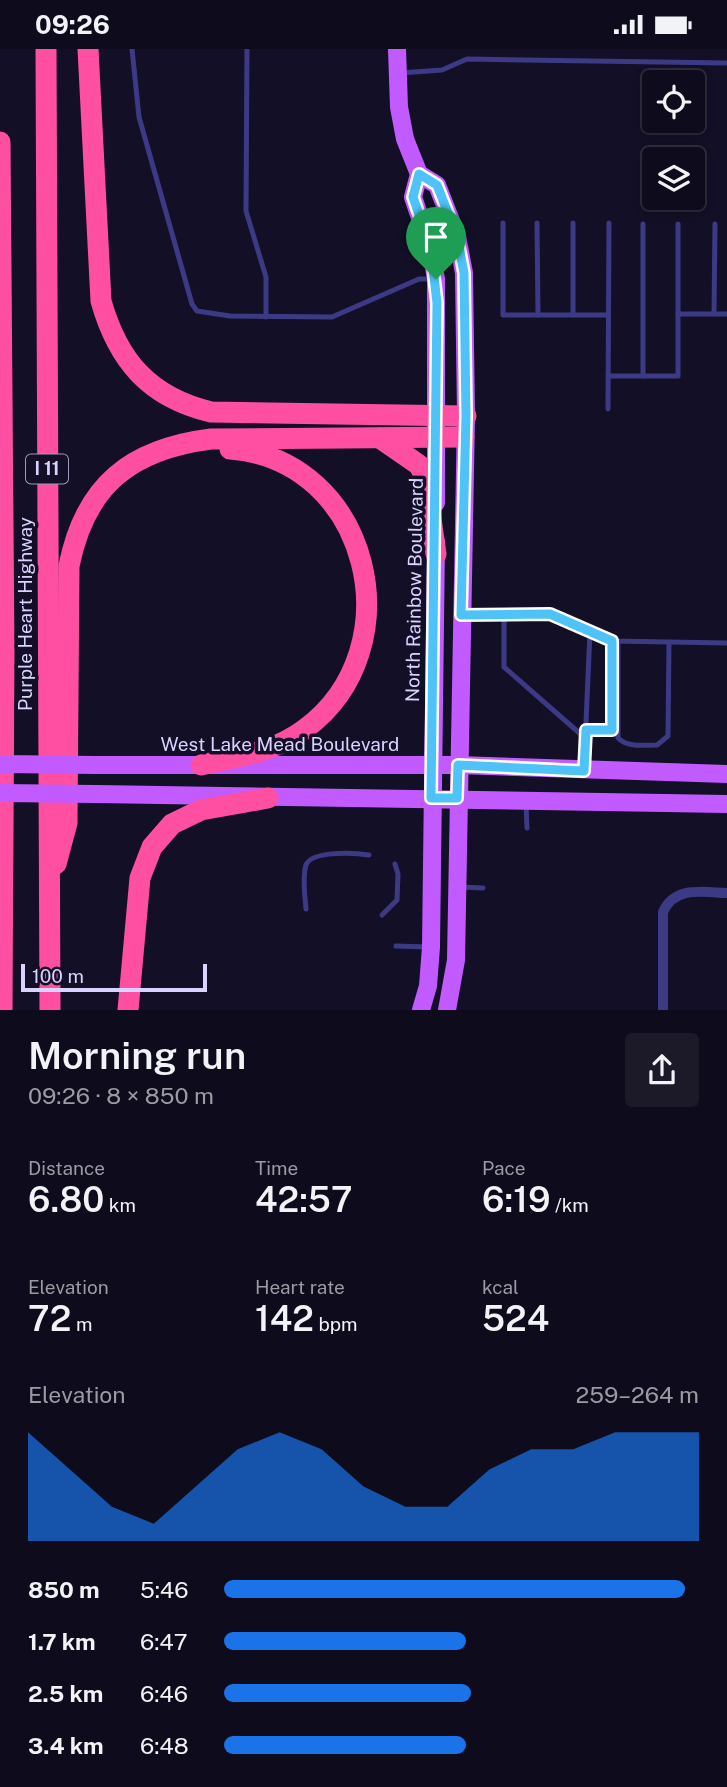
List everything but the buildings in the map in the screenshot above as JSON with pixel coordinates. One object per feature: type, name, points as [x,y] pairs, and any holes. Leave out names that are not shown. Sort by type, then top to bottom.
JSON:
[{"type":"highway","name":"Purple Heart Highway","points":[[46,49],[50,1010]]},
{"type":"highway","points":[[88,49],[101,301],[109,331],[124,356],[144,380],[188,407],[211,412],[466,416]]},
{"type":"highway","name":"Purple Heart Highway","points":[[0,142],[2,1010]]},
{"type":"highway","points":[[49,890],[67,823],[67,582],[78,527],[100,492],[127,466],[153,450],[177,443],[211,439],[464,437]]},
{"type":"highway","points":[[380,438],[395,451],[419,465],[425,478],[436,554]]},
{"type":"highway","points":[[72,551],[97,508],[125,479],[166,457],[200,450],[236,450],[279,462],[316,489],[346,525],[364,567],[368,597],[362,645],[347,681],[330,707],[296,736],[260,751],[201,765]]},
{"type":"highway","points":[[128,1010],[140,878],[152,847],[172,824],[201,810],[268,798]]},
{"type":"main road","name":"North Rainbow Boulevard","points":[[397,49],[397,73],[405,139],[419,174],[413,197],[431,250],[436,279],[431,947],[428,986],[421,1010]]},
{"type":"main road","name":"North Rainbow Boulevard","points":[[419,174],[437,185],[457,236],[464,273],[466,416],[457,887],[455,973],[447,1010]]},
{"type":"main road","name":"West Lake Mead Boulevard","points":[[0,764],[458,765],[727,774]]},
{"type":"main road","points":[[624,802],[701,792],[727,792]]},
{"type":"main road","points":[[0,793],[727,804]]},
{"type":"street","points":[[663,1010],[663,912],[669,899],[686,892],[727,893]]},
{"type":"lane","points":[[132,49],[139,117],[192,304],[197,311],[205,315],[332,317],[419,279],[436,279]]},
{"type":"lane","points":[[247,49],[246,211],[266,277],[266,317]]},
{"type":"lane","points":[[397,73],[442,70],[467,59],[727,62]]},
{"type":"lane","points":[[503,223],[503,315],[608,315]]},
{"type":"lane","points":[[537,223],[538,315]]},
{"type":"lane","points":[[573,223],[573,315]]},
{"type":"lane","points":[[608,223],[608,409]]},
{"type":"lane","points":[[643,223],[643,376]]},
{"type":"lane","points":[[608,376],[678,376],[678,224]]},
{"type":"lane","points":[[714,314],[715,224]]},
{"type":"lane","points":[[678,314],[727,314]]},
{"type":"lane","points":[[461,615],[550,614],[615,641],[727,643]]},
{"type":"lane","points":[[504,615],[504,667],[585,738]]},
{"type":"lane","points":[[584,771],[590,631]]},
{"type":"lane","points":[[615,641],[615,731],[623,744],[632,745],[657,745],[668,736],[669,642]]},
{"type":"lane","points":[[586,730],[615,731]]},
{"type":"lane","points":[[526,801],[527,828]]},
{"type":"lane","points":[[306,909],[305,867],[309,860],[316,856],[357,852],[369,855]]},
{"type":"lane","points":[[382,915],[397,900],[398,874],[395,864]]},
{"type":"lane","points":[[457,887],[483,888]]},
{"type":"lane","points":[[396,946],[431,947]]},
{"type":"route","points":[[419,174],[437,185],[457,236],[464,273],[466,416],[461,615],[550,614],[612,641],[612,730],[586,730],[584,771],[458,765],[457,798],[431,798],[436,554],[436,279],[424,224],[413,197],[419,174]]}]
